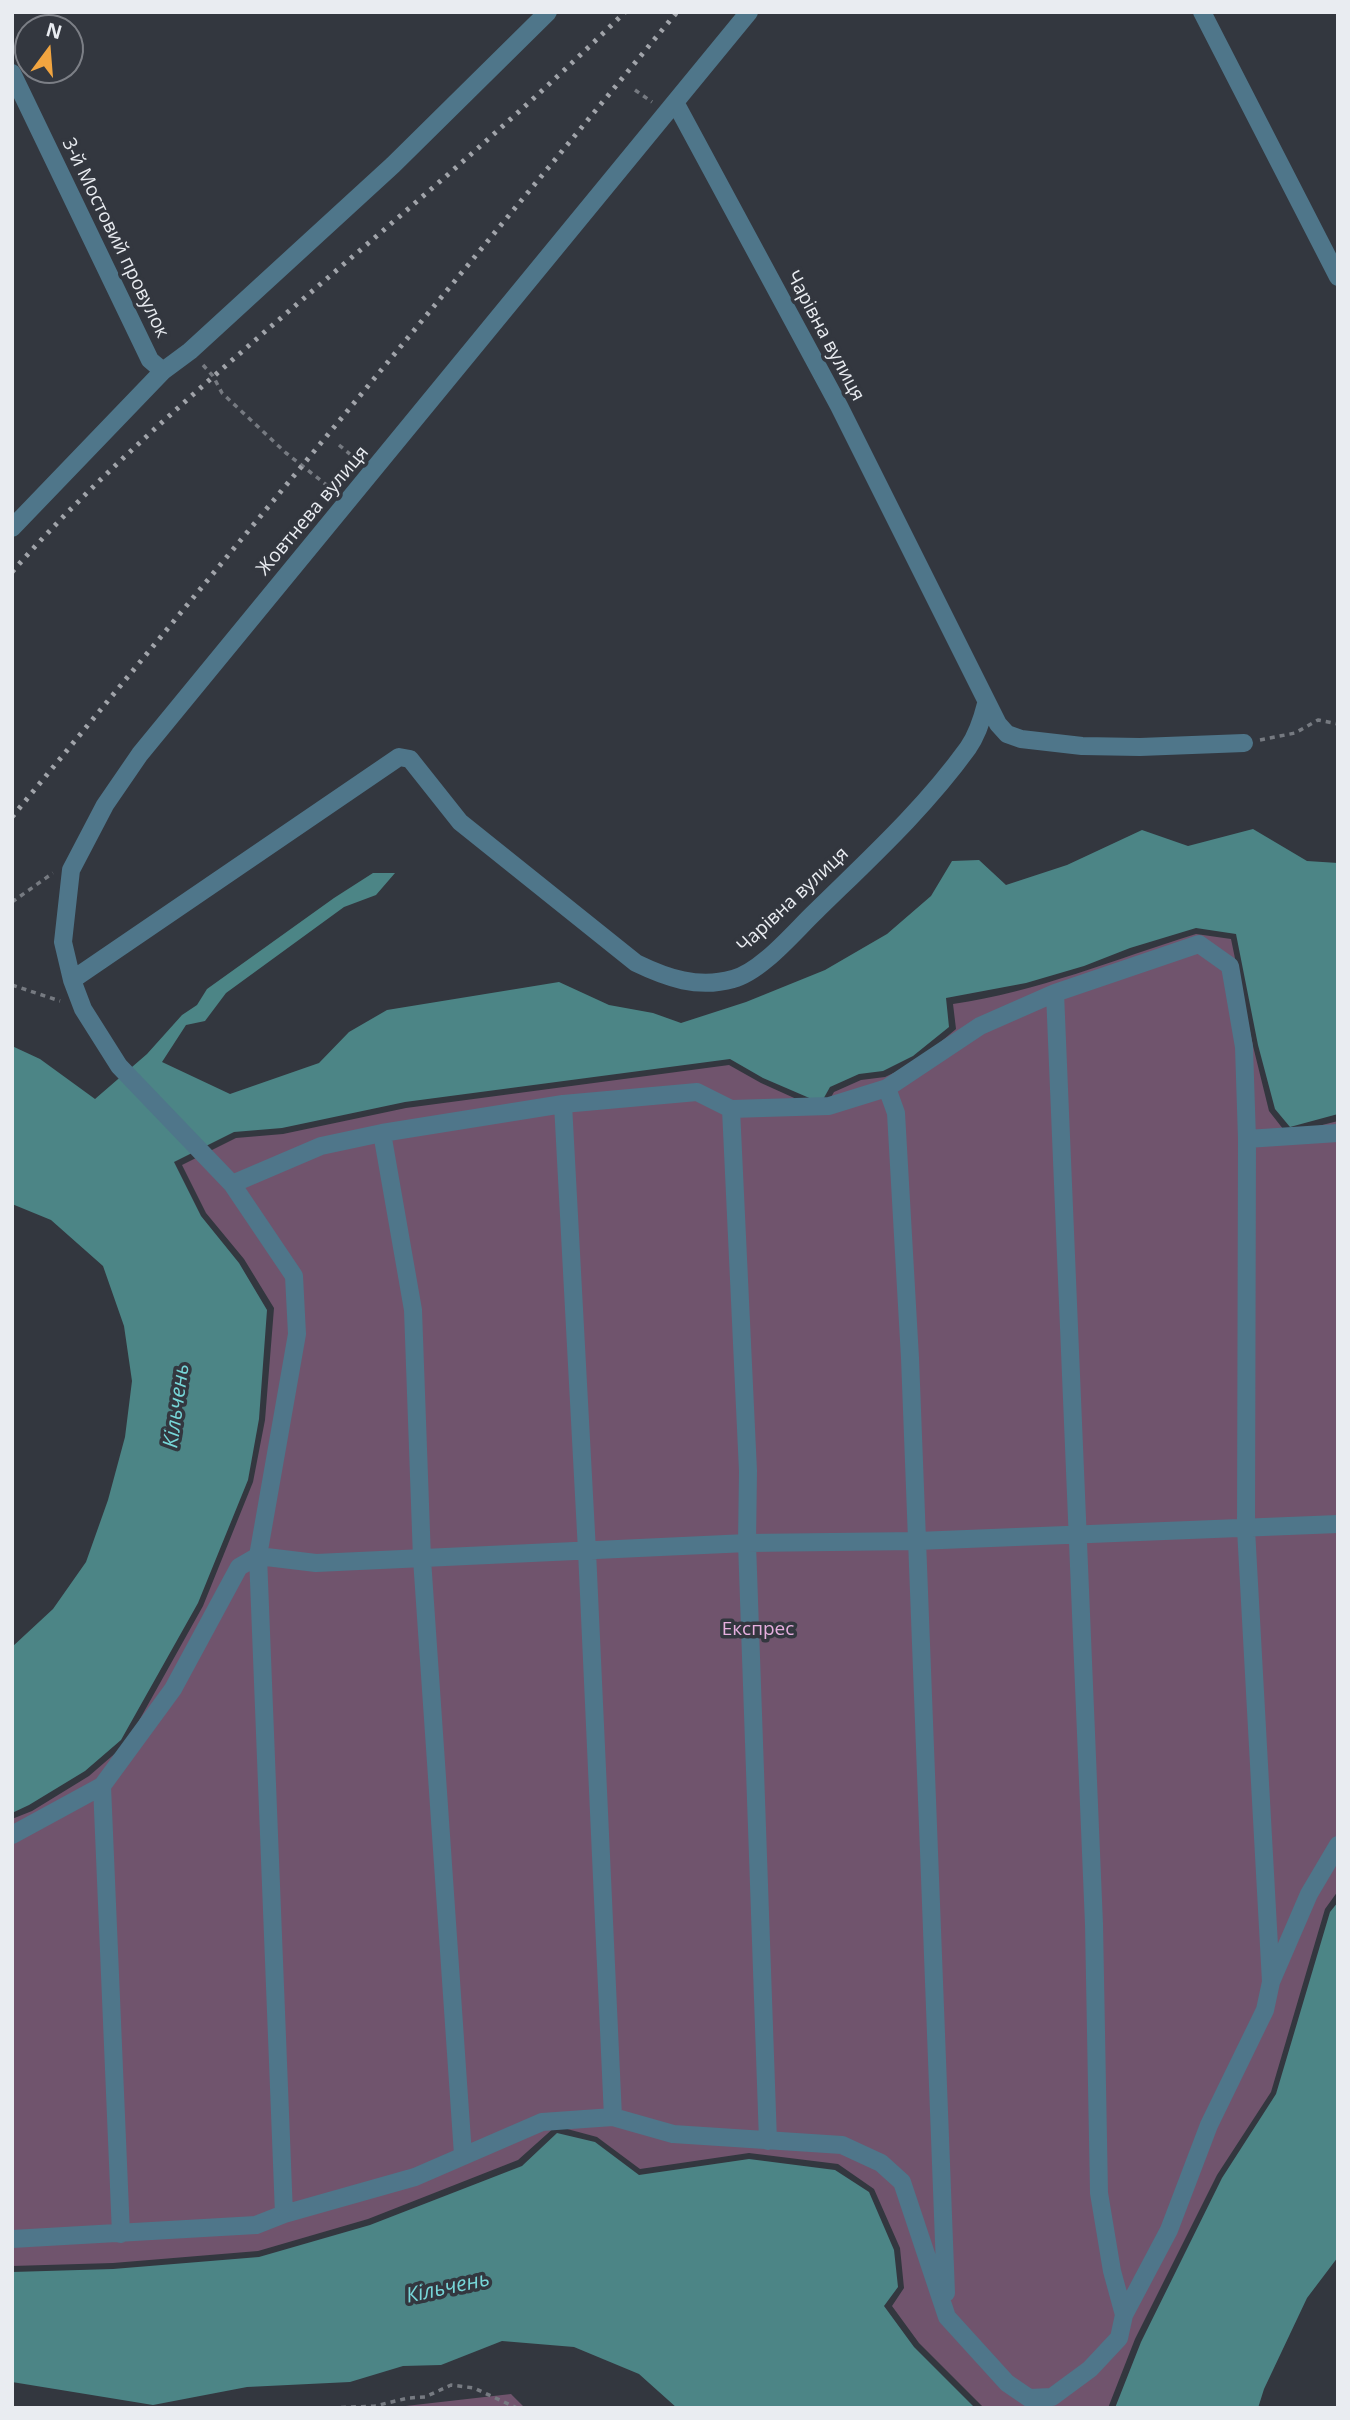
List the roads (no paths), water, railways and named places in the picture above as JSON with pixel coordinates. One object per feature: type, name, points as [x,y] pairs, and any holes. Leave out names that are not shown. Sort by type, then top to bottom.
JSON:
[{"type":"street","points":[[12,528],[163,371],[190,351],[393,165],[548,12]]},
{"type":"street","name":"Жовтнева вулиця","points":[[284,2214],[258,1556],[296,1334],[294,1276],[232,1184],[120,1066],[83,1009],[72,980],[63,942],[71,870],[105,804],[140,754],[750,12]]},
{"type":"street","points":[[1202,12],[1338,277]]},
{"type":"street","name":"3-й Мостовий провулок","points":[[12,73],[150,360],[163,371]]},
{"type":"street","name":"Чарівна вулиця","points":[[676,104],[839,406],[998,724],[1007,734],[1021,739],[1082,746],[1244,744]]},
{"type":"street","name":"Чарівна вулиця","points":[[72,980],[399,757],[410,760],[460,822],[636,963],[665,976],[690,983],[736,979],[756,966],[910,819],[969,747],[980,726],[986,704]]},
{"type":"street","points":[[232,1184],[321,1146],[382,1133],[563,1104],[697,1092],[731,1109],[829,1106],[887,1088],[980,1026],[1055,993],[1199,944],[1230,966],[1244,1047],[1247,1139],[1246,1529],[1271,1982]]},
{"type":"street","points":[[1055,993],[1094,1924],[1100,2193],[1112,2271],[1124,2315]]},
{"type":"street","points":[[887,1088],[896,1113],[910,1358],[947,2317]]},
{"type":"street","points":[[563,1104],[587,1551],[612,2117]]},
{"type":"street","points":[[731,1109],[748,1457],[747,1542],[768,2141]]},
{"type":"street","points":[[382,1133],[413,1310],[422,1559],[463,2155]]},
{"type":"street","points":[[1247,1139],[1338,1133]]},
{"type":"street","points":[[12,1835],[103,1786],[173,1689],[239,1567],[258,1556],[316,1563],[747,1542],[917,1541],[1338,1524]]},
{"type":"street","points":[[103,1786],[121,2234]]},
{"type":"street","points":[[12,2239],[256,2225],[284,2214],[415,2177],[542,2122],[612,2117],[673,2134],[842,2145],[881,2163],[902,2182],[947,2317],[1007,2383],[1029,2398],[1052,2397],[1090,2370],[1119,2338],[1124,2315],[1169,2230],[1209,2125],[1265,2010],[1271,1982],[1309,1894],[1338,1844]]},
{"type":"water","name":"Кільчень","points":[[1253,829],[1307,861],[1338,863],[1338,1114],[1290,1127],[1275,1109],[1258,1045],[1236,934],[1196,928],[1026,983],[946,998],[949,1027],[913,1056],[883,1071],[859,1074],[830,1087],[821,1103],[763,1078],[730,1059],[405,1102],[282,1128],[234,1132],[174,1162],[201,1216],[239,1263],[267,1310],[259,1419],[248,1480],[198,1603],[121,1740],[85,1771],[12,1813],[12,1647],[53,1609],[86,1562],[108,1500],[125,1437],[132,1381],[124,1326],[103,1266],[51,1220],[12,1204],[12,1046],[40,1059],[95,1099],[147,1054],[182,1015],[197,1005],[207,989],[373,873],[395,873],[376,895],[344,907],[226,993],[205,1021],[186,1025],[162,1062],[230,1094],[319,1063],[349,1032],[387,1010],[559,982],[609,1005],[653,1013],[681,1023],[746,1002],[825,970],[887,934],[931,896],[952,861],[979,860],[1006,885],[1067,865],[1142,830],[1188,846]]},
{"type":"water","points":[[1338,1902],[1338,2257],[1307,2298],[1264,2389],[1258,2408],[1115,2408],[1141,2342],[1222,2178],[1276,2094],[1330,1912]]},
{"type":"water","name":"Кільчень","points":[[557,2133],[595,2142],[639,2175],[749,2159],[835,2170],[869,2192],[894,2250],[898,2287],[884,2306],[914,2347],[975,2408],[677,2408],[639,2374],[574,2347],[502,2341],[441,2365],[403,2366],[350,2382],[247,2387],[153,2405],[12,2382],[12,2272],[113,2269],[259,2257],[370,2225],[522,2166]]},
{"type":"railway","points":[[12,572],[69,511],[159,425],[488,139],[625,12]]},
{"type":"railway","points":[[12,817],[677,12]]},
{"type":"park label","name":"Експрес","points":[[758,1630]]}]
